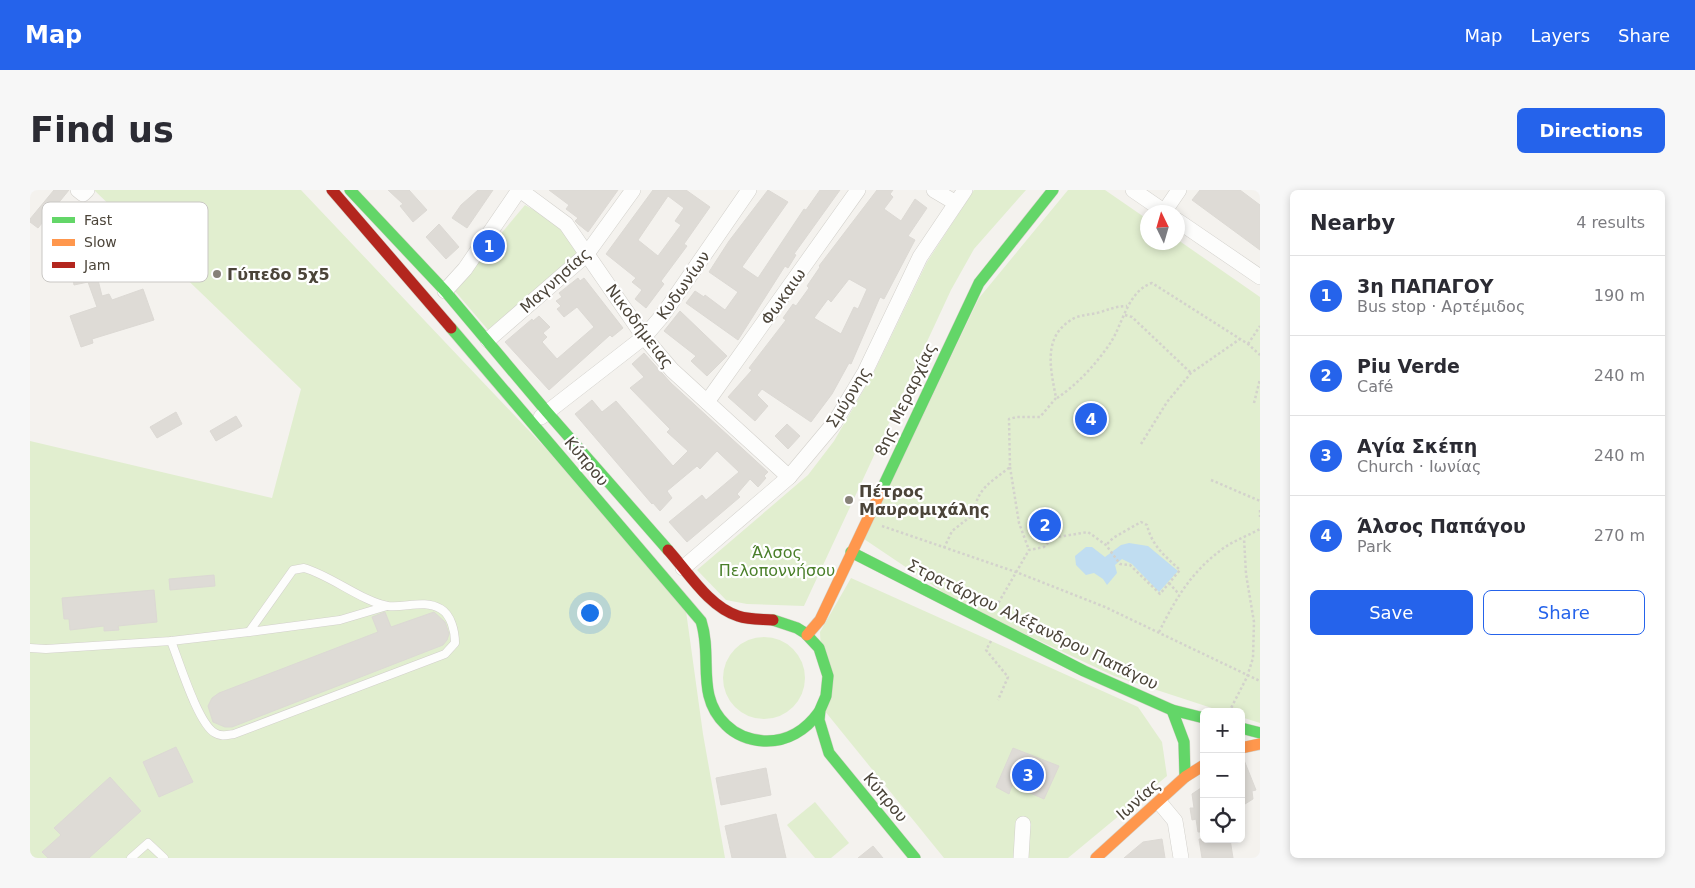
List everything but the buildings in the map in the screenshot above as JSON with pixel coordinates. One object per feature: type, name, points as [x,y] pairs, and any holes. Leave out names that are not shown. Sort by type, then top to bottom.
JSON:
[{"type":"street","name":"Κύπρου","points":[[332,190],[534,423],[701,621],[708,649],[706,689],[708,700],[720,721],[729,729],[751,740],[763,742],[786,738],[808,726],[819,712],[825,698],[828,675],[822,654],[807,635],[794,626],[779,620],[744,619],[734,616],[715,603],[547,412],[445,291],[350,190]]},
{"type":"street","points":[[429,304],[445,291],[465,269],[520,190]]},
{"type":"street","name":"Νικοδήμειας","points":[[520,190],[566,224],[644,337],[672,370],[789,477]]},
{"type":"street","name":"Μαγνησίας","points":[[488,340],[586,255],[633,190]]},
{"type":"street","name":"Κυδωνίων","points":[[534,423],[644,337],[662,316],[749,190]]},
{"type":"street","name":"Φωκαιω","points":[[708,402],[858,190]]},
{"type":"street","points":[[934,190],[956,204]]},
{"type":"street","name":"Σμύρνης","points":[[683,568],[789,477],[835,422],[865,372],[920,257],[965,190]]},
{"type":"street","name":"8ης Μεραρχίας","points":[[807,635],[820,620],[979,282],[1053,190]]},
{"type":"street","points":[[1133,190],[1155,205]]},
{"type":"street","points":[[1169,205],[1179,190]]},
{"type":"street","points":[[1185,226],[1260,276]]},
{"type":"street","name":"Στρατάρχου Αλέξανδρου Παπάγου","points":[[851,552],[1084,671],[1172,710],[1200,717]]},
{"type":"street","points":[[1172,710],[1182,728],[1186,749],[1185,777]]},
{"type":"street","name":"Κύπρου","points":[[819,712],[823,739],[832,758],[915,858]]},
{"type":"street","points":[[1245,729],[1260,733]]},
{"type":"street","name":"Κύπρου","points":[[786,738],[801,742]]},
{"type":"street","points":[[1245,747],[1260,744]]},
{"type":"street","name":"Κύπρου","points":[[816,748],[832,758]]},
{"type":"street","name":"Ιωνίας","points":[[1096,858],[1160,802],[1185,777],[1200,768]]},
{"type":"street","points":[[1160,802],[1175,821],[1181,858]]},
{"type":"street","points":[[1021,858],[1023,824]]},
{"type":"lane","points":[[249,632],[293,570],[297,568],[309,569],[387,606]]},
{"type":"lane","points":[[30,648],[46,649],[171,641],[249,632],[340,620],[387,606],[419,603],[439,608],[446,613],[452,624],[455,643],[446,654],[234,734],[222,736],[213,732],[199,714],[171,641]]},
{"type":"lane","points":[[131,858],[148,842],[164,858]]},
{"type":"path","points":[[1029,550],[1019,523],[1010,467],[1008,419],[1040,417],[1056,398],[1097,361],[1121,325],[1127,306],[1146,285],[1152,283],[1248,344],[1260,355]]},
{"type":"path","points":[[1056,398],[1050,369],[1050,344],[1060,328],[1072,319],[1117,306],[1127,306]]},
{"type":"path","points":[[1124,314],[1132,317],[1191,372]]},
{"type":"path","points":[[1248,344],[1260,326]]},
{"type":"path","points":[[1140,444],[1166,402],[1191,372],[1240,339]]},
{"type":"path","points":[[1254,403],[1260,379]]},
{"type":"path","points":[[944,549],[952,531],[975,513],[975,501],[983,489],[1010,467]]},
{"type":"path","points":[[1212,480],[1260,501]]},
{"type":"path","points":[[1260,510],[1260,517]]},
{"type":"path","points":[[867,520],[944,549],[1016,572],[1105,607],[1248,677],[1260,681]]},
{"type":"path","points":[[987,621],[1029,550],[1044,547],[1052,538],[1088,532],[1106,545],[1118,562],[1130,565],[1160,594],[1180,570],[1150,540],[1147,525],[1141,522],[1106,545]]},
{"type":"path","points":[[1159,632],[1179,593],[1197,570],[1227,546],[1260,529]]},
{"type":"path","points":[[1047,532],[1052,538]]},
{"type":"path","points":[[1231,708],[1248,677],[1253,658],[1254,622],[1246,574],[1244,538]]},
{"type":"path","points":[[1169,583],[1179,593]]},
{"type":"path","points":[[998,626],[986,650],[1008,677],[998,700]]},
{"type":"green space","points":[[94,190],[301,190],[551,454],[686,611],[703,734],[725,858],[30,858],[30,441],[272,498],[301,389],[190,282],[208,282],[208,202],[106,202]]},
{"type":"green space","name":"Άλσος Πελοποννήσου","points":[[974,190],[1026,190],[974,249],[951,290],[804,606],[747,604],[726,600],[697,570],[808,475],[834,441],[874,372],[927,262]]},
{"type":"green space","points":[[1068,190],[1105,190],[1140,214],[1140,250],[1185,250],[1185,245],[1260,297],[1260,723],[1245,718],[1245,708],[1212,708],[1114,676],[959,603],[864,539],[979,298]]},
{"type":"green space","points":[[525,205],[559,224],[582,252],[489,331],[454,290]]},
{"type":"green space","points":[[851,578],[1138,707],[1162,742],[1167,776],[1068,858],[944,858],[824,710],[820,632]]},
{"type":"green space","points":[[764,637],[780,640],[793,649],[802,662],[805,678],[802,694],[793,707],[780,716],[764,719],[748,716],[735,707],[726,694],[723,678],[726,662],[735,649],[748,640]]},
{"type":"green space","points":[[815,802],[849,843],[831,858],[815,858],[787,825]]},
{"type":"water","points":[[1129,543],[1148,546],[1178,571],[1159,592],[1132,564],[1122,559],[1115,565],[1117,573],[1107,585],[1103,579],[1094,573],[1086,575],[1076,565],[1075,556],[1086,547],[1092,547],[1105,557],[1121,545]]},
{"type":"traffic: fast","points":[[350,190],[445,291],[547,412],[668,550]]},
{"type":"traffic: fast","points":[[880,493],[979,283],[1053,190]]},
{"type":"traffic: fast","points":[[451,328],[701,621],[706,648],[706,676],[711,702],[717,714],[726,725],[734,732],[748,738],[772,741],[795,734],[819,712]]},
{"type":"traffic: fast","points":[[851,552],[1084,671],[1172,710],[1200,717]]},
{"type":"traffic: fast","points":[[773,620],[797,628],[805,633],[819,648],[828,676],[826,696],[820,710],[819,720],[829,753],[915,858]]},
{"type":"traffic: fast","points":[[1172,710],[1184,742],[1185,777]]},
{"type":"traffic: fast","points":[[1245,729],[1260,733]]},
{"type":"traffic: slow","points":[[807,635],[820,620],[880,493]]},
{"type":"traffic: slow","points":[[1245,747],[1260,744]]},
{"type":"traffic: slow","points":[[1096,858],[1185,777],[1200,768]]},
{"type":"traffic: jam","points":[[332,190],[451,328]]},
{"type":"traffic: jam","points":[[668,550],[708,597],[718,605],[738,616],[751,619],[773,620]]},
{"type":"place","name":"3η ΠΑΠΑΓΟΥ","points":[[489,246]]},
{"type":"place","name":"Γύπεδο 5χ5","points":[[217,274]]},
{"type":"place","name":"Άλσος Παπάγου","points":[[1091,419]]},
{"type":"place","name":"Πέτρος Μαυρομιχάλης","points":[[849,500]]},
{"type":"place","name":"Piu Verde","points":[[1045,525]]},
{"type":"place","name":"Αγία Σκέπη","points":[[1028,775]]}]
